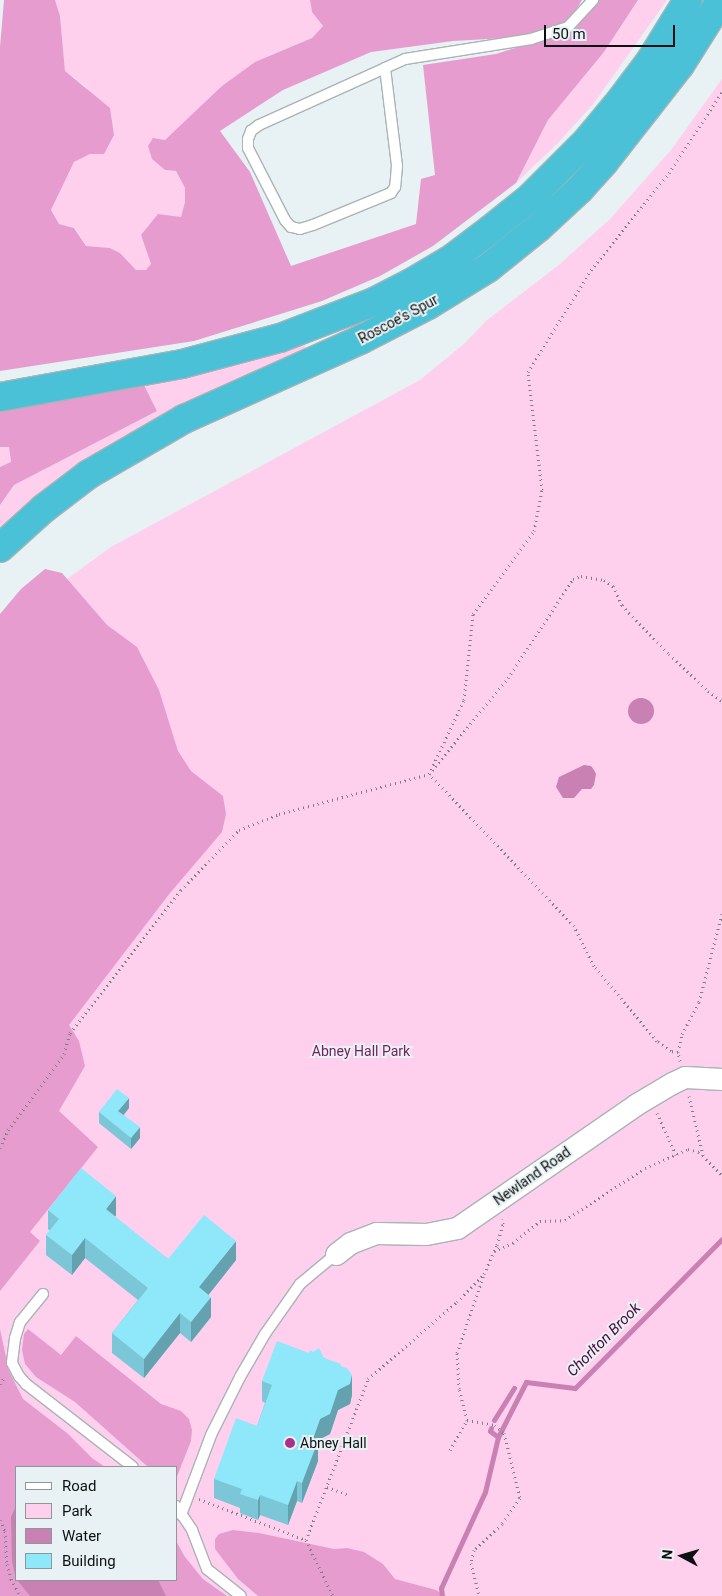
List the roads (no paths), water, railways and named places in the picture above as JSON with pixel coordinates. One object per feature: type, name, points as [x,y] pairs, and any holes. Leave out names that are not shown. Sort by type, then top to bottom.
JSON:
[{"type":"highway","name":"Roscoe's Spur","points":[[0,397],[182,364],[271,341],[374,302],[411,283],[453,258],[490,230],[531,196],[586,141],[621,100],[651,60],[688,0]]},
{"type":"highway","name":"Roscoe's Spur","points":[[0,548],[43,509],[89,474],[184,419],[360,340],[428,305],[488,268],[539,228],[580,189],[604,162],[680,66],[721,0]]},
{"type":"street","name":"Newland Road","points":[[336,1254],[350,1243],[376,1233],[426,1234],[457,1228],[649,1096],[685,1077],[722,1079]]},
{"type":"lane","points":[[385,68],[397,166],[395,187],[391,193],[313,225],[300,229],[291,227],[285,220],[248,148],[248,138],[251,131],[259,125],[385,68],[405,59],[531,39],[568,28],[593,0]]},
{"type":"lane","points":[[241,1596],[207,1569],[192,1530],[179,1510],[190,1496],[211,1435],[265,1334],[300,1284],[336,1254]]},
{"type":"lane","points":[[42,1294],[20,1322],[15,1338],[12,1363],[26,1384],[131,1466]]},
{"type":"water","points":[[641,698],[650,702],[654,711],[650,720],[641,724],[632,720],[628,711],[632,702]]},
{"type":"water","points":[[584,765],[591,766],[596,774],[594,785],[591,789],[582,789],[574,798],[563,798],[556,787],[559,777]]},
{"type":"water","points":[[15,1508],[15,1574],[12,1561],[11,1517]]},
{"type":"water","points":[[18,1581],[158,1581],[166,1596],[30,1596]]},
{"type":"waterway","name":"Chorlton Brook","points":[[442,1596],[441,1588],[485,1492],[498,1437],[526,1382],[575,1388],[722,1239]]},
{"type":"waterway","points":[[494,1420],[514,1388]]},
{"type":"waterway","points":[[491,1428],[490,1431],[498,1437]]},
{"type":"place","name":"Abney Hall","points":[[290,1443]]},
{"type":"park label","name":"Abney Hall Park","points":[[361,1051]]}]
